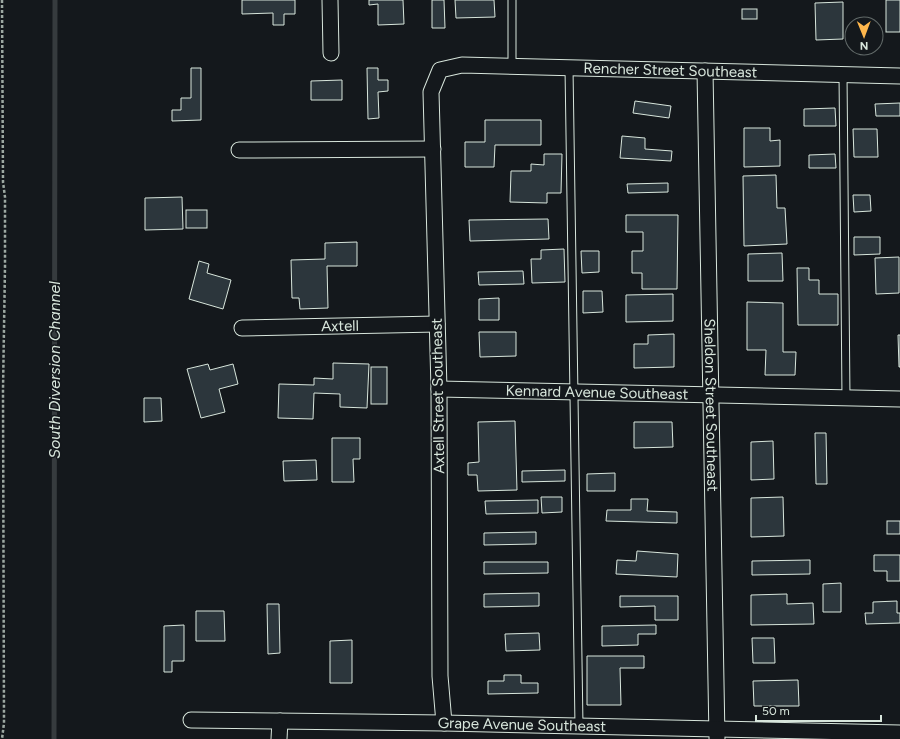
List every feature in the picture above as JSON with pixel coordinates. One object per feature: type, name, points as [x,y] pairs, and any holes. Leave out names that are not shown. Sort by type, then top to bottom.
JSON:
[{"type":"street","points":[[330,0],[331,53]]},
{"type":"street","name":"Rencher Street Southeast","points":[[440,70],[462,65],[900,76]]},
{"type":"street","name":"Axtell Street Southeast","points":[[440,70],[431,92],[439,389],[440,676],[444,723]]},
{"type":"street","name":"Sheldon Street Southeast","points":[[705,72],[712,394],[716,734]]},
{"type":"street","points":[[239,150],[433,149]]},
{"type":"street","name":"Axtell","points":[[242,328],[437,324]]},
{"type":"street","name":"Kennard Avenue Southeast","points":[[439,389],[900,399]]},
{"type":"street","name":"Grape Avenue Southeast","points":[[191,720],[579,726],[716,734],[851,735],[900,733]]},
{"type":"street","points":[[279,739],[280,721]]},
{"type":"lane","points":[[512,0],[512,66]]},
{"type":"lane","points":[[569,68],[579,726]]},
{"type":"lane","points":[[843,74],[846,398]]},
{"type":"path","points":[[2,0],[3,182],[5,197],[3,390],[4,723],[2,739]]},
{"type":"building","points":[[242,0],[295,0],[295,14],[284,14],[284,25],[273,25],[273,13],[242,14]]},
{"type":"building","points":[[369,0],[403,0],[404,24],[378,25],[378,4],[369,5]]},
{"type":"building","points":[[432,0],[444,0],[445,28],[432,28]]},
{"type":"building","points":[[455,0],[494,0],[495,17],[456,18]]},
{"type":"building","points":[[886,0],[900,0],[900,32],[886,32]]},
{"type":"building","points":[[843,2],[843,39],[816,40],[815,3]]},
{"type":"building","points":[[742,9],[757,9],[757,19],[742,19]]},
{"type":"building","points":[[191,68],[201,68],[201,120],[172,121],[172,110],[181,110],[181,98],[191,98]]},
{"type":"building","points":[[367,68],[378,68],[378,80],[388,80],[388,91],[378,92],[379,118],[368,119]]},
{"type":"building","points":[[342,80],[342,100],[311,100],[311,81]]},
{"type":"building","points":[[635,101],[671,106],[669,118],[633,113]]},
{"type":"building","points":[[900,103],[900,116],[876,116],[875,104]]},
{"type":"building","points":[[835,108],[836,126],[804,126],[804,109]]},
{"type":"building","points":[[485,120],[541,120],[541,145],[495,145],[494,167],[465,167],[465,142],[485,142]]},
{"type":"building","points":[[744,128],[770,128],[770,141],[780,140],[780,166],[744,167]]},
{"type":"building","points":[[853,129],[877,129],[878,157],[854,157]]},
{"type":"building","points":[[622,136],[645,138],[645,149],[672,151],[671,161],[620,158]]},
{"type":"building","points":[[544,154],[562,154],[561,193],[547,193],[547,203],[510,202],[511,171],[531,171],[531,164],[544,165]]},
{"type":"building","points":[[835,154],[836,168],[809,168],[809,155]]},
{"type":"building","points":[[776,175],[777,208],[785,208],[787,244],[744,246],[743,176]]},
{"type":"building","points":[[668,183],[668,192],[628,193],[627,184]]},
{"type":"building","points":[[853,195],[870,195],[871,211],[854,212]]},
{"type":"building","points":[[182,197],[183,229],[145,230],[145,198]]},
{"type":"building","points":[[186,210],[207,210],[207,228],[186,228]]},
{"type":"building","points":[[626,215],[678,215],[677,289],[642,289],[642,273],[632,273],[632,251],[643,251],[643,232],[626,232]]},
{"type":"building","points":[[548,219],[549,239],[470,241],[469,220]]},
{"type":"building","points":[[854,237],[880,237],[880,254],[854,255]]},
{"type":"building","points":[[357,242],[357,266],[327,266],[328,308],[300,309],[299,298],[292,298],[291,260],[325,259],[325,243]]},
{"type":"building","points":[[564,249],[565,282],[532,283],[531,259],[541,259],[541,250]]},
{"type":"building","points":[[581,251],[599,251],[599,272],[582,273]]},
{"type":"building","points":[[782,253],[783,281],[748,281],[748,254]]},
{"type":"building","points":[[899,257],[899,293],[876,294],[875,258]]},
{"type":"building","points":[[199,261],[209,264],[207,273],[231,280],[223,309],[189,299]]},
{"type":"building","points":[[797,268],[809,268],[809,280],[819,280],[819,294],[838,294],[838,325],[798,325]]},
{"type":"building","points":[[523,271],[524,284],[479,285],[478,272]]},
{"type":"building","points":[[583,291],[602,291],[603,312],[583,313]]},
{"type":"building","points":[[673,294],[673,321],[626,322],[626,295]]},
{"type":"building","points":[[499,298],[499,320],[479,320],[479,299]]},
{"type":"building","points":[[747,302],[783,303],[783,352],[796,352],[795,375],[765,375],[766,350],[747,350]]},
{"type":"building","points":[[479,332],[516,332],[516,356],[480,357]]},
{"type":"building","points":[[674,334],[674,367],[634,368],[634,344],[648,344],[648,335]]},
{"type":"building","points":[[898,335],[900,335],[900,367],[899,367]]},
{"type":"building","points":[[333,363],[369,364],[367,408],[340,407],[340,394],[314,393],[313,419],[278,418],[279,384],[314,385],[314,378],[333,379]]},
{"type":"building","points":[[208,364],[210,370],[233,364],[238,384],[219,389],[225,412],[201,418],[187,369]]},
{"type":"building","points":[[371,367],[387,367],[387,404],[371,404]]},
{"type":"building","points":[[144,398],[161,398],[162,421],[144,422]]},
{"type":"building","points":[[515,421],[517,490],[478,491],[477,475],[468,475],[468,463],[479,462],[478,422]]},
{"type":"building","points":[[634,422],[672,422],[673,447],[634,448]]},
{"type":"building","points":[[815,433],[826,433],[827,484],[816,484]]},
{"type":"building","points":[[332,438],[360,438],[360,459],[353,459],[354,482],[332,482]]},
{"type":"building","points":[[773,441],[774,479],[751,480],[751,442]]},
{"type":"building","points":[[316,460],[317,480],[284,481],[283,461]]},
{"type":"building","points":[[565,470],[565,481],[522,482],[522,471]]},
{"type":"building","points":[[615,473],[615,491],[587,491],[587,474]]},
{"type":"building","points":[[541,497],[562,497],[562,512],[542,513]]},
{"type":"building","points":[[783,497],[784,536],[751,537],[751,498]]},
{"type":"building","points":[[631,499],[648,499],[647,511],[677,512],[677,523],[606,521],[607,510],[631,510]]},
{"type":"building","points":[[538,500],[538,513],[486,514],[485,501]]},
{"type":"building","points":[[887,521],[900,521],[900,534],[887,534]]},
{"type":"building","points":[[536,532],[536,544],[484,545],[484,533]]},
{"type":"building","points":[[637,551],[678,554],[677,577],[616,574],[617,560],[636,561]]},
{"type":"building","points":[[874,555],[900,555],[900,581],[887,581],[887,571],[874,571]]},
{"type":"building","points":[[810,560],[810,574],[752,575],[752,561]]},
{"type":"building","points":[[484,562],[548,562],[548,573],[484,574]]},
{"type":"building","points":[[841,583],[841,612],[823,612],[823,584]]},
{"type":"building","points":[[539,593],[539,606],[484,607],[484,594]]},
{"type":"building","points":[[787,594],[787,604],[813,603],[814,624],[751,625],[751,595]]},
{"type":"building","points":[[620,596],[678,596],[678,620],[655,620],[655,606],[620,607]]},
{"type":"building","points":[[897,601],[897,613],[900,613],[900,623],[866,624],[865,613],[873,613],[873,602]]},
{"type":"building","points":[[267,604],[279,604],[280,653],[268,654]]},
{"type":"building","points":[[196,611],[224,611],[225,641],[196,641]]},
{"type":"building","points":[[184,625],[184,661],[172,661],[172,672],[164,672],[164,626]]},
{"type":"building","points":[[656,625],[656,634],[638,634],[638,645],[602,646],[602,626]]},
{"type":"building","points":[[539,633],[540,650],[506,651],[505,634]]},
{"type":"building","points":[[752,638],[774,638],[775,663],[753,663]]},
{"type":"building","points":[[352,640],[352,683],[330,683],[330,641]]},
{"type":"building","points":[[587,656],[644,656],[644,668],[620,668],[621,705],[587,705]]},
{"type":"building","points":[[504,675],[521,675],[521,683],[538,683],[538,693],[488,694],[488,681],[504,681]]},
{"type":"building","points":[[798,680],[799,706],[754,706],[753,681]]},
{"type":"waterway","name":"South Diversion Channel","points":[[54,739],[55,0]]}]
